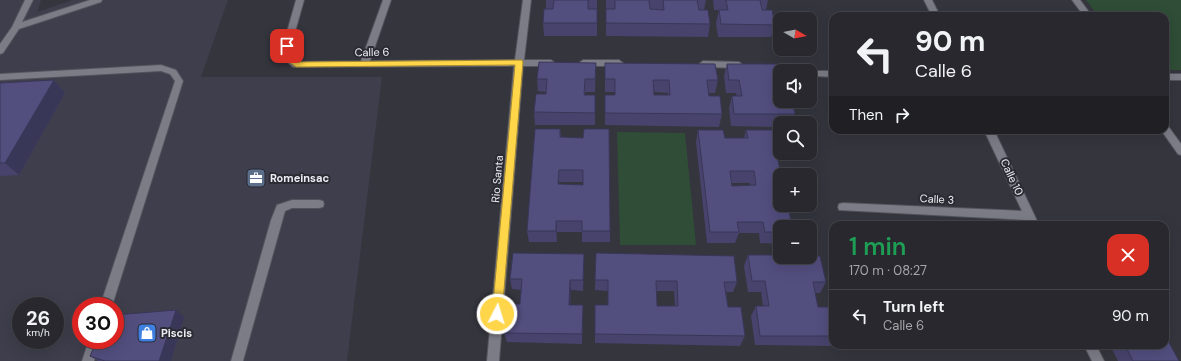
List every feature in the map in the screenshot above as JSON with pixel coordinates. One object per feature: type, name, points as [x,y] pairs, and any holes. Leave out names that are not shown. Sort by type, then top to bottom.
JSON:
[{"type":"street","points":[[0,51],[16,27],[29,0]]},
{"type":"street","points":[[16,27],[98,0]]},
{"type":"street","name":"Calle 6","points":[[300,0],[287,46],[287,58],[296,65],[519,62],[558,63]]},
{"type":"street","points":[[364,65],[387,0]]},
{"type":"street","name":"Rio Santa","points":[[493,361],[519,62],[527,0]]},
{"type":"street","points":[[928,0],[934,12]]},
{"type":"street","points":[[1076,0],[1085,12]]},
{"type":"street","points":[[574,63],[629,64]]},
{"type":"street","points":[[692,64],[746,65]]},
{"type":"street","points":[[0,77],[161,68],[173,72],[180,81],[109,297]]},
{"type":"street","points":[[818,74],[829,74]]},
{"type":"street","points":[[1169,77],[1181,77]]},
{"type":"street","name":"Calle 10","points":[[992,134],[1032,220]]},
{"type":"street","points":[[1169,134],[1181,151]]},
{"type":"street","points":[[237,361],[276,220],[281,208],[292,204],[319,204]]},
{"type":"street","name":"Calle 3","points":[[843,206],[1032,220]]},
{"type":"street","points":[[88,361],[92,349]]},
{"type":"street","points":[[1092,349],[1098,361]]},
{"type":"shaded area","points":[[0,0],[41,0],[37,12],[72,0],[228,0],[201,77],[382,77],[347,361],[0,361]]},
{"type":"green space","points":[[1086,0],[1181,0],[1181,70],[1169,70],[1169,12],[1095,12]]},
{"type":"green space","points":[[617,132],[685,133],[696,245],[620,245]]},
{"type":"building","points":[[554,0],[588,0],[588,9],[597,9],[597,23],[543,23],[544,9],[553,9]]},
{"type":"building","points":[[615,0],[649,0],[650,9],[664,10],[663,0],[697,0],[699,10],[708,10],[710,24],[606,23],[606,9],[615,9]]},
{"type":"building","points":[[726,0],[760,0],[762,10],[772,10],[773,25],[721,24],[719,10],[728,10]]},
{"type":"building","points":[[539,62],[596,63],[595,79],[585,79],[584,95],[595,95],[595,113],[534,112],[536,94],[546,94],[547,79],[537,79]]},
{"type":"building","points":[[605,63],[715,64],[718,80],[707,80],[709,96],[720,96],[722,114],[605,113],[605,95],[615,95],[615,79],[605,79]],"holes":[[[653,80],[669,80],[670,95],[654,95]]]},
{"type":"building","points":[[727,64],[773,64],[773,108],[794,108],[795,114],[734,114],[732,96],[742,96],[739,80],[729,80]]},
{"type":"building","points":[[54,80],[5,163],[0,163],[0,83]]},
{"type":"building","points":[[535,129],[560,129],[560,137],[583,138],[584,129],[609,129],[610,231],[582,231],[582,221],[556,221],[556,231],[527,231]],"holes":[[[559,170],[583,170],[583,185],[558,184]]]},
{"type":"building","points":[[698,130],[723,130],[725,138],[748,138],[746,130],[772,130],[773,160],[778,160],[780,168],[773,168],[773,212],[789,212],[791,220],[773,220],[773,232],[765,232],[763,222],[737,222],[739,232],[710,232]],"holes":[[[730,171],[754,171],[756,185],[732,186]]]},
{"type":"building","points":[[513,253],[584,254],[583,280],[570,280],[569,305],[583,305],[582,334],[504,333],[507,304],[520,304],[522,279],[510,279]]},
{"type":"building","points":[[596,253],[734,256],[737,282],[724,282],[728,307],[741,307],[745,336],[595,334],[595,305],[608,305],[608,280],[595,280]],"holes":[[[656,281],[677,281],[678,306],[657,306]]]},
{"type":"building","points":[[748,255],[773,255],[773,264],[817,264],[817,256],[820,256],[826,282],[813,282],[818,307],[829,307],[829,336],[760,336],[756,306],[769,306],[765,281],[752,281]]},
{"type":"building","name":"Piscis","points":[[176,310],[159,361],[105,361],[90,356],[93,349],[124,349],[124,314]]},
{"type":"building","points":[[1169,342],[1179,361],[1133,361],[1127,349],[1169,349]]},
{"type":"place","name":"Romeinsac","points":[[256,178]]},
{"type":"place","name":"Piscis","points":[[147,333]]},
{"type":"route","points":[[287,46],[287,58],[296,65],[519,62],[497,314]]}]
